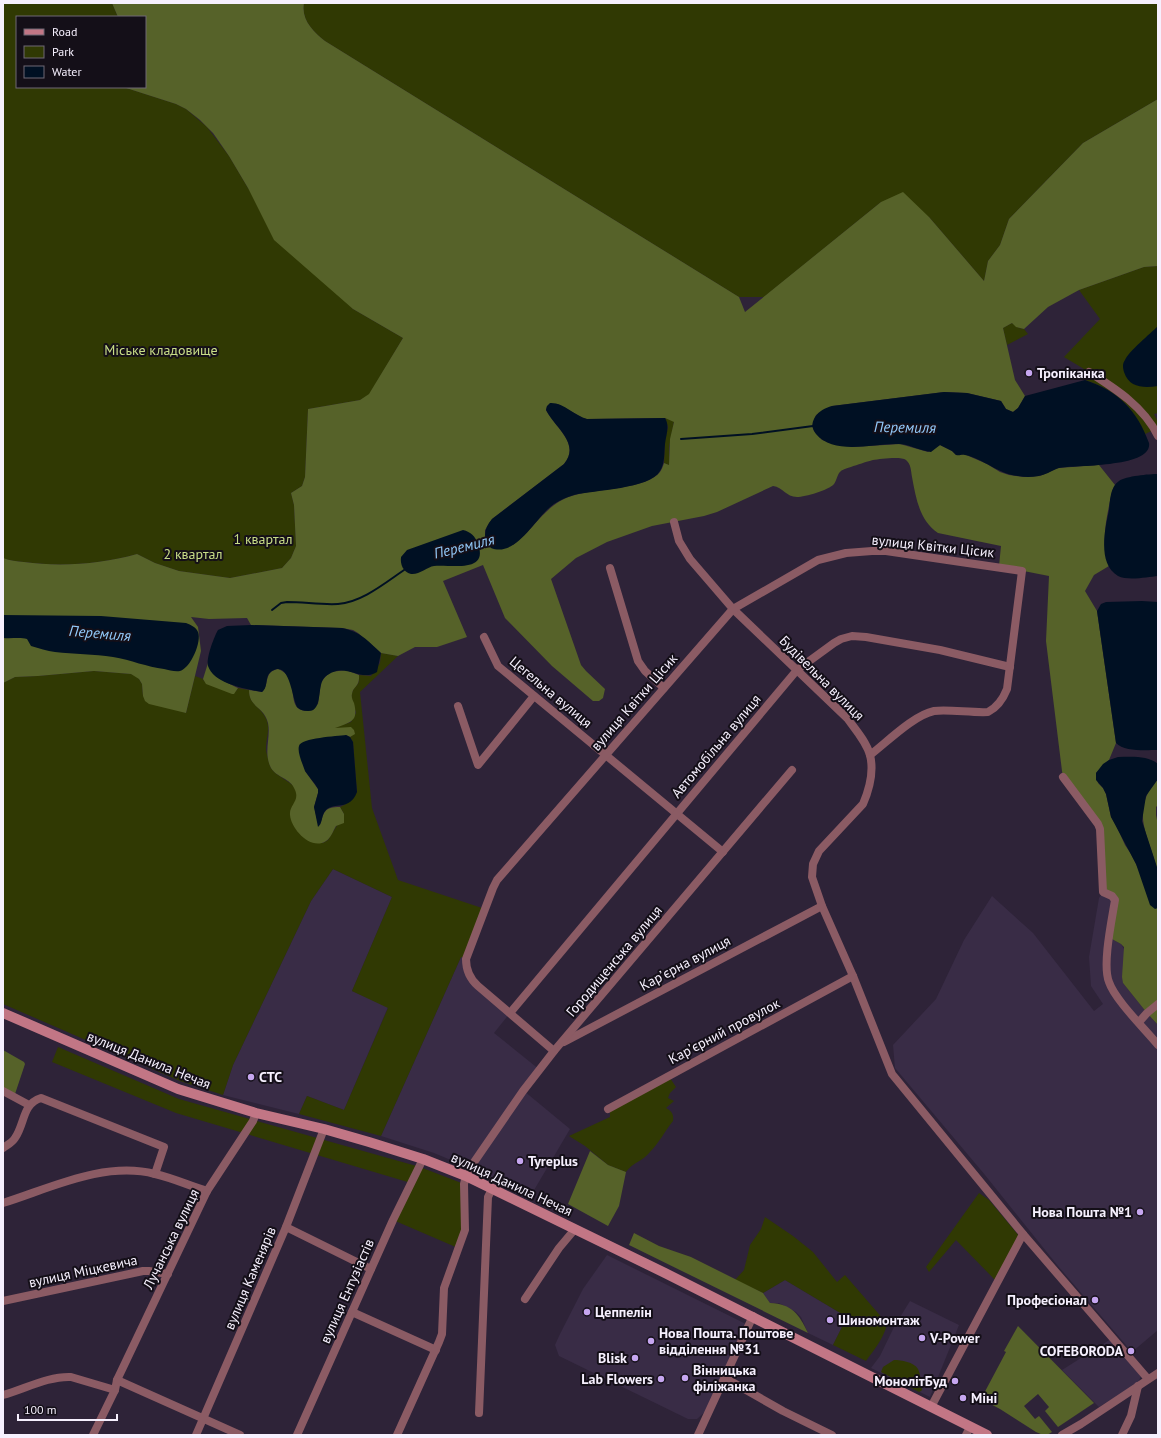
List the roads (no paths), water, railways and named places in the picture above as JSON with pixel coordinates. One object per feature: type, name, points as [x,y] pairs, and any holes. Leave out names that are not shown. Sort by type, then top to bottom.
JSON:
[{"type":"main road","name":"вулиця Данила Нечая","points":[[3,1013],[178,1089],[256,1113],[324,1129],[369,1142],[423,1159],[466,1176],[753,1316],[931,1406],[968,1431],[987,1435]]},
{"type":"street","points":[[1089,372],[1129,400],[1148,420],[1158,436]]},
{"type":"street","name":"Будівельна вулиця","points":[[674,522],[679,541],[690,558],[733,609],[847,718],[858,732],[870,755],[870,779],[863,804],[819,851],[813,864],[812,877],[822,906],[853,976],[892,1074],[1023,1234],[1148,1379]]},
{"type":"street","name":"вулиця Квітки Цісик","points":[[554,1051],[474,983],[467,970],[466,959],[485,909],[497,880],[605,754],[733,609],[818,560],[846,553],[886,551],[1022,571],[1010,667]]},
{"type":"street","points":[[610,568],[638,660],[645,671],[664,688]]},
{"type":"street","name":"Автомобільна вулиця","points":[[510,1013],[797,670],[834,643],[852,636],[866,637],[940,650],[1010,667]]},
{"type":"street","name":"Цегельна вулиця","points":[[484,637],[498,666],[723,852]]},
{"type":"street","points":[[870,755],[918,718],[929,713],[939,711],[988,712],[993,710],[1000,704],[1007,689],[1010,667]]},
{"type":"street","points":[[458,706],[478,765],[534,696]]},
{"type":"street","name":"Городищенська вулиця","points":[[466,1176],[470,1168],[524,1091],[554,1051],[792,770]]},
{"type":"street","points":[[1063,777],[1098,824],[1100,830],[1103,892],[1112,896],[1115,900],[1106,964],[1108,982],[1117,996],[1158,1045]]},
{"type":"street","name":"Карʼєрна вулиця","points":[[560,1044],[822,906]]},
{"type":"street","name":"Карʼєрний провулок","points":[[608,1109],[853,976]]},
{"type":"street","points":[[1139,1022],[1158,1004]]},
{"type":"street","points":[[3,1091],[29,1105]]},
{"type":"street","points":[[3,1148],[15,1138],[29,1105],[34,1100],[41,1098],[164,1147],[155,1174]]},
{"type":"street","name":"Лучанська вулиця","points":[[93,1435],[115,1390],[117,1380],[208,1191],[253,1121],[256,1113]]},
{"type":"street","name":"вулиця Каменярів","points":[[196,1435],[286,1227],[324,1129]]},
{"type":"street","name":"вулиця Ентузіастів","points":[[297,1435],[393,1220],[423,1159]]},
{"type":"street","points":[[3,1203],[79,1178],[131,1171],[155,1174],[208,1191]]},
{"type":"street","points":[[397,1435],[442,1334],[444,1288],[465,1230],[464,1184],[466,1176]]},
{"type":"street","points":[[479,1413],[488,1197],[492,1189]]},
{"type":"street","points":[[286,1227],[371,1269]]},
{"type":"street","points":[[525,1299],[559,1248],[576,1229]]},
{"type":"street","points":[[931,1406],[1023,1234]]},
{"type":"street","name":"вулиця Міцкевича","points":[[3,1301],[143,1271],[168,1274]]},
{"type":"street","points":[[352,1312],[436,1350]]},
{"type":"street","points":[[699,1435],[753,1316]]},
{"type":"street","points":[[1062,1435],[1082,1424],[1158,1373]]},
{"type":"street","points":[[3,1395],[49,1380],[65,1377],[71,1377],[115,1390]]},
{"type":"street","points":[[725,1378],[784,1411],[832,1435]]},
{"type":"street","points":[[117,1380],[240,1435]]},
{"type":"street","points":[[1122,1435],[1130,1416],[1138,1386]]},
{"type":"street","points":[[1069,1435],[1082,1424]]},
{"type":"water","points":[[1158,326],[1158,386],[1138,386],[1129,381],[1126,377],[1123,369],[1123,363],[1127,356]]},
{"type":"water","points":[[1085,380],[1117,396],[1132,411],[1139,421],[1149,443],[1147,451],[1139,457],[1126,461],[1112,464],[1059,468],[1041,475],[1026,477],[1011,475],[997,470],[972,457],[956,455],[952,451],[940,445],[931,452],[902,444],[855,447],[833,445],[824,441],[816,434],[812,426],[818,413],[832,406],[944,392],[967,393],[1001,401],[1006,409],[1013,412],[1018,408],[1025,396]]},
{"type":"water","points":[[550,403],[560,405],[587,419],[665,418],[667,431],[662,468],[654,477],[645,482],[621,488],[583,493],[561,500],[547,510],[518,542],[509,547],[500,549],[491,548],[486,541],[485,534],[487,526],[492,519],[564,464],[568,456],[570,449],[568,442],[546,410]]},
{"type":"water","points":[[1149,474],[1158,474],[1158,576],[1127,578],[1118,576],[1111,570],[1107,563],[1104,546],[1112,490],[1122,479]]},
{"type":"water","points":[[463,530],[472,535],[478,544],[480,553],[478,560],[473,564],[466,566],[434,566],[414,574],[408,573],[403,567],[401,557],[407,550]]},
{"type":"water","points":[[1106,602],[1158,602],[1158,750],[1124,748],[1116,743],[1097,611],[1101,604]]},
{"type":"water","points":[[3,615],[101,616],[186,623],[193,626],[197,630],[199,636],[197,648],[192,660],[184,669],[174,671],[151,667],[113,657],[52,652],[31,646],[27,639],[3,638]]},
{"type":"water","points":[[251,625],[342,628],[349,630],[363,637],[381,653],[377,672],[370,675],[364,675],[345,671],[332,672],[322,681],[316,708],[307,711],[298,708],[287,676],[283,671],[278,669],[270,673],[262,692],[231,685],[217,677],[211,672],[208,666],[208,658],[214,637],[218,630],[227,626]]},
{"type":"water","points":[[346,735],[350,737],[353,742],[357,792],[350,802],[333,806],[326,810],[318,827],[314,807],[318,789],[305,771],[299,755],[299,746],[301,743],[312,739]]},
{"type":"water","points":[[1118,757],[1144,758],[1158,764],[1158,779],[1146,796],[1142,821],[1157,867],[1158,908],[1155,909],[1150,905],[1136,864],[1111,817],[1106,794],[1096,780],[1096,773],[1103,764]]},
{"type":"waterway","name":"Перемиля","points":[[681,439],[752,434],[813,426]]},
{"type":"waterway","name":"Перемиля","points":[[476,544],[487,542]]},
{"type":"waterway","name":"Перемиля","points":[[272,610],[281,603],[287,602],[338,604],[356,600],[407,568]]},
{"type":"place","name":"Тропіканка","points":[[1029,373]]},
{"type":"place","name":"СТС","points":[[251,1077]]},
{"type":"place","name":"Tyreplus","points":[[520,1161]]},
{"type":"place","name":"Нова Пошта №1","points":[[1140,1212]]},
{"type":"place","name":"Професіонал","points":[[1095,1300]]},
{"type":"place","name":"Цеппелін","points":[[587,1312]]},
{"type":"place","name":"Шиномонтаж","points":[[830,1320]]},
{"type":"place","name":"V-Power","points":[[922,1338]]},
{"type":"place","name":"Нова Пошта. Поштове відділення №31","points":[[651,1341]]},
{"type":"place","name":"COFEBORODA","points":[[1131,1351]]},
{"type":"place","name":"Blisk","points":[[635,1358]]},
{"type":"place","name":"Вінницька філіжанка","points":[[685,1378]]},
{"type":"place","name":"Lab Flowers","points":[[661,1379]]},
{"type":"place","name":"МонолітБуд","points":[[955,1381]]},
{"type":"place","name":"Міні","points":[[963,1398]]},
{"type":"park label","name":"Міське кладовище","points":[[161,350]]},
{"type":"park label","name":"1 квартал","points":[[263,539]]},
{"type":"park label","name":"2 квартал","points":[[193,554]]}]
